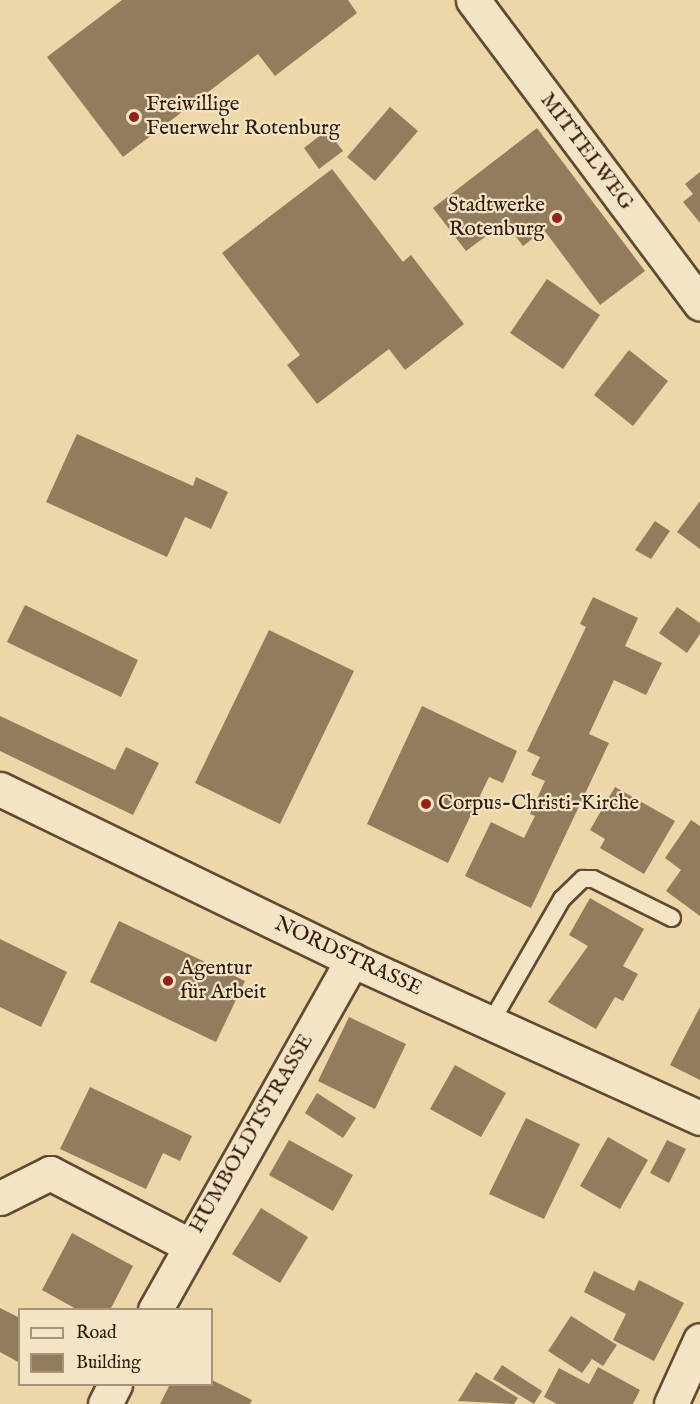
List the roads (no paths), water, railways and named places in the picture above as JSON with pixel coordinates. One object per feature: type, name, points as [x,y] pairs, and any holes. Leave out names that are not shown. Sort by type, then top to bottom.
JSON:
[{"type":"street","name":"MITTELWEG","points":[[472,0],[700,303]]},
{"type":"street","name":"NORDSTRASSE","points":[[0,789],[352,960],[700,1118]]},
{"type":"street","name":"HUMBOLDTSTRASSE","points":[[156,1308],[189,1245],[352,960]]},
{"type":"street","points":[[0,1198],[50,1173],[189,1245]]},
{"type":"street","points":[[671,1404],[700,1340]]},
{"type":"street","points":[[105,1404],[114,1386]]},
{"type":"lane","points":[[490,1024],[562,899],[583,879],[593,879],[672,918]]},
{"type":"place","name":"Freiwillige Feuerwehr Rotenburg","points":[[134,117]]},
{"type":"place","name":"Stadtwerke Rotenburg","points":[[557,218]]},
{"type":"place","name":"Corpus-Christi-Kirche","points":[[426,804]]},
{"type":"place","name":"Agentur für Arbeit","points":[[168,981]]}]
